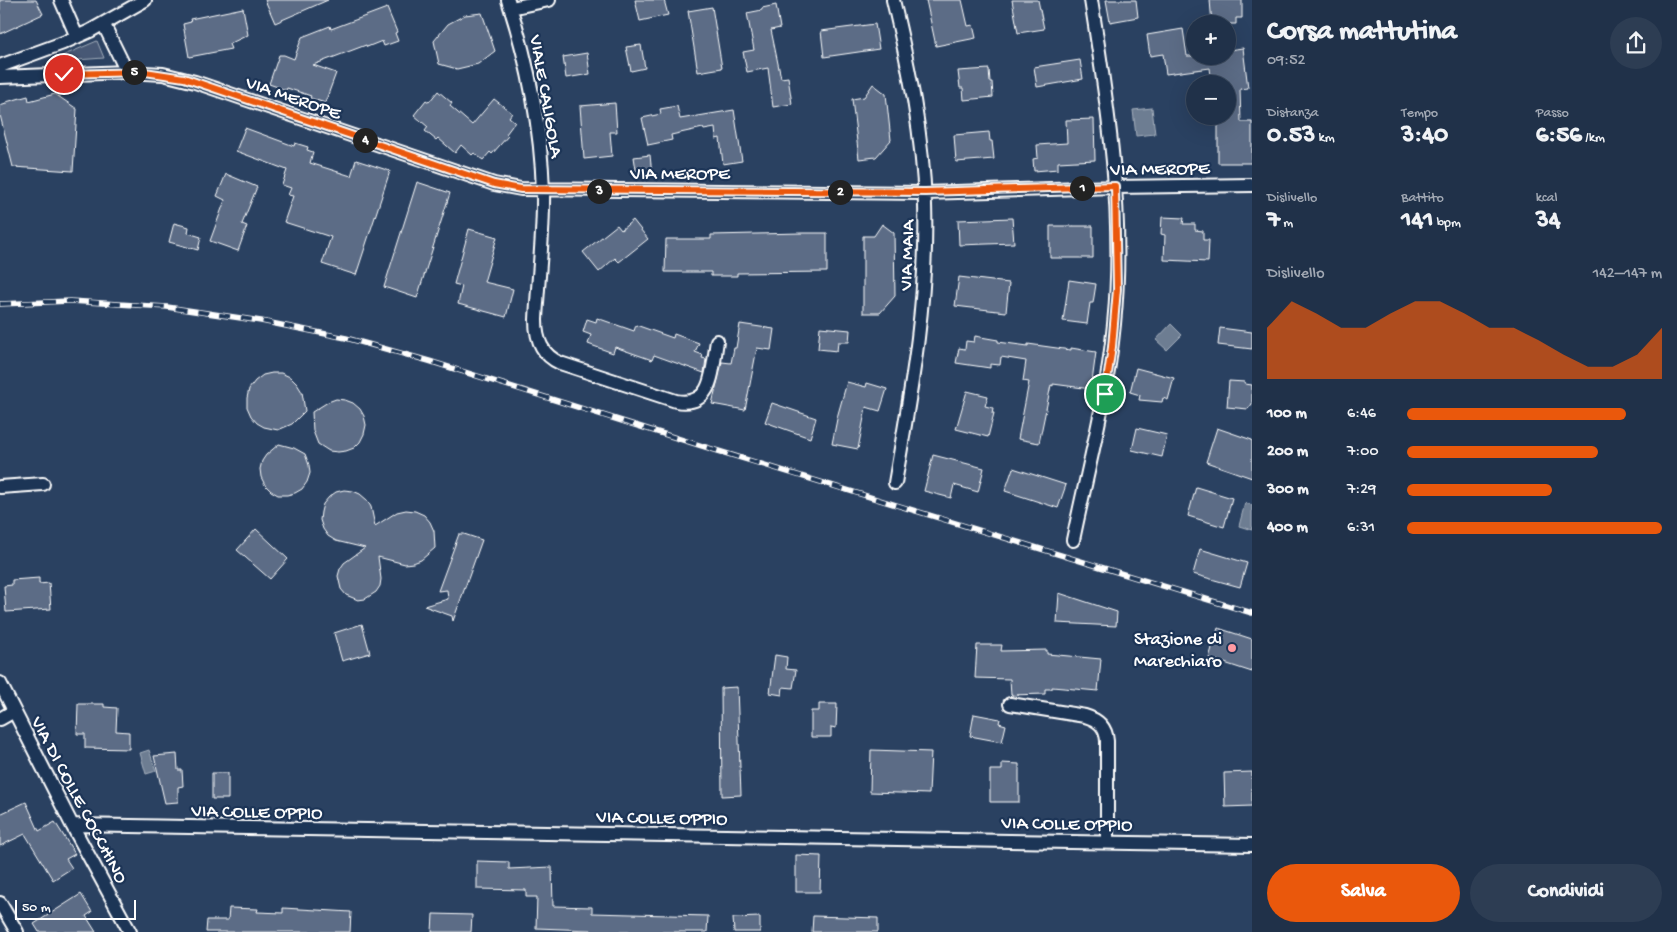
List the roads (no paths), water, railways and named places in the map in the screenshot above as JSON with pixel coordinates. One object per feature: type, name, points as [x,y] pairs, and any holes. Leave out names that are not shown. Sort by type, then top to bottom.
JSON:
[{"type":"street","points":[[61,0],[77,37]]},
{"type":"street","points":[[0,66],[104,25],[145,0]]},
{"type":"street","points":[[510,4],[549,0]]},
{"type":"street","name":"VIA MAIA","points":[[893,0],[911,82],[921,152],[925,192],[926,237],[920,330],[914,377],[895,483]]},
{"type":"street","points":[[1073,540],[1100,418],[1112,347],[1117,289],[1115,186],[1091,0]]},
{"type":"street","name":"VIALE CALIGOLA","points":[[510,4],[527,67],[540,147],[543,218],[536,323],[538,340],[542,349],[547,355],[560,363],[676,401],[689,402],[701,397],[705,392],[710,380],[717,341]]},
{"type":"street","points":[[104,25],[127,72]]},
{"type":"street","name":"VIA MEROPE","points":[[0,77],[145,72],[184,78],[494,184],[521,189],[925,192],[1252,184]]},
{"type":"street","points":[[0,487],[43,484]]},
{"type":"street","name":"VIA DI COLLE COCCHINO","points":[[0,683],[125,930]]},
{"type":"street","points":[[1010,704],[1086,716],[1093,718],[1101,724],[1108,741],[1107,841]]},
{"type":"street","points":[[0,719],[14,711]]},
{"type":"street","name":"VIA COLLE OPPIO","points":[[72,825],[1252,844]]},
{"type":"street","points":[[0,903],[16,932]]},
{"type":"railway","points":[[0,304],[70,301],[167,307],[261,321],[346,338],[429,361],[1252,613]]},
{"type":"place","name":"Stazione di Marechiaro","points":[[1232,648]]}]
